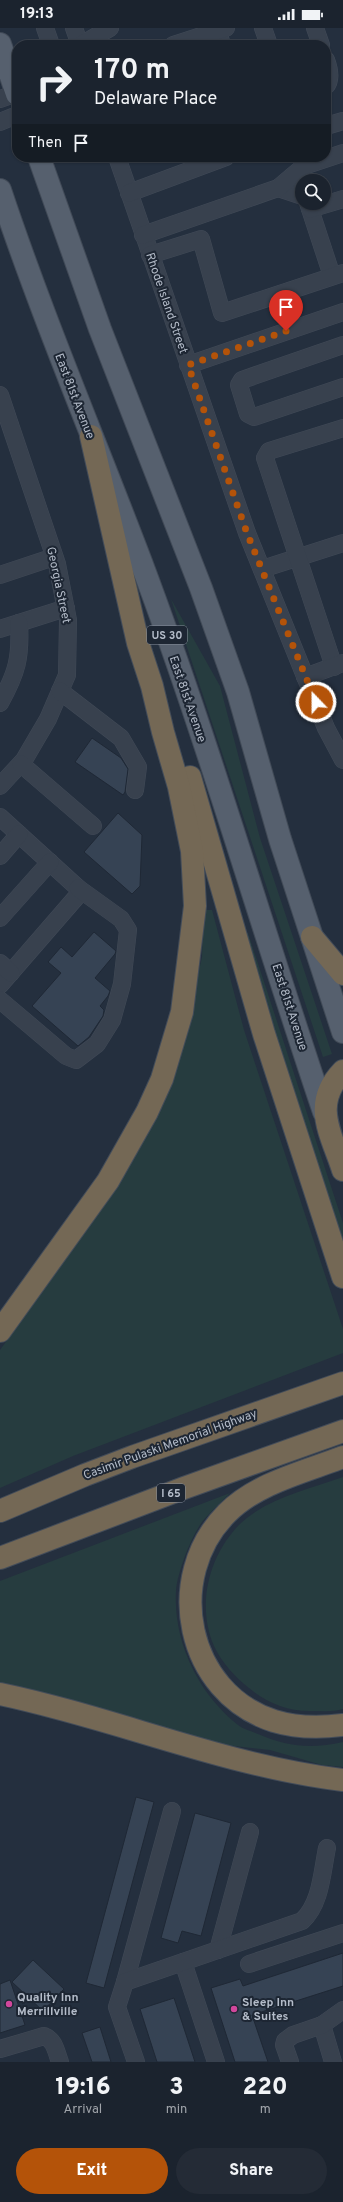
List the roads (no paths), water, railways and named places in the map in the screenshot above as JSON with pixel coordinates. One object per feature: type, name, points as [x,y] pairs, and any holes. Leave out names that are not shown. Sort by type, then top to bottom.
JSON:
[{"type":"highway","points":[[0,1331],[108,1181],[147,1112],[162,1079],[182,1012],[195,906],[192,851],[179,786],[152,686],[138,643],[91,436]]},
{"type":"highway","points":[[152,686],[174,728],[185,761],[264,1034],[343,1276]]},
{"type":"highway","points":[[312,937],[343,974]]},
{"type":"highway","points":[[324,1112],[328,1092],[343,1071]]},
{"type":"highway","name":"East 81st Avenue","points":[[324,1112],[343,1170]]},
{"type":"highway","name":"Casimir Pulaski Memorial Highway","points":[[0,1511],[126,1459],[341,1384]]},
{"type":"highway","name":"I 65","points":[[0,1558],[177,1491],[343,1431]]},
{"type":"highway","points":[[343,1457],[258,1490],[240,1501],[226,1514],[214,1530],[196,1564],[189,1601],[192,1627],[201,1655],[213,1675],[228,1692],[243,1705],[273,1721],[295,1726],[322,1728],[343,1725]]},
{"type":"highway","points":[[0,1694],[65,1710],[250,1763],[321,1791],[343,1795]]},
{"type":"highway","points":[[250,1763],[343,1780]]},
{"type":"main road","points":[[0,44],[12,91]]},
{"type":"main road","points":[[41,162],[100,328],[201,588],[238,692],[280,839],[343,1032]]},
{"type":"main road","name":"East 81st Avenue","points":[[0,190],[17,242],[140,562],[177,665],[324,1112]]},
{"type":"street","points":[[45,28],[49,40]]},
{"type":"street","points":[[74,28],[78,40]]},
{"type":"street","points":[[89,40],[110,28]]},
{"type":"street","points":[[263,28],[267,40]]},
{"type":"street","points":[[315,28],[319,40]]},
{"type":"street","points":[[198,40],[222,35]]},
{"type":"street","points":[[0,122],[12,117]]},
{"type":"street","points":[[331,125],[343,121]]},
{"type":"street","points":[[331,158],[343,154]]},
{"type":"street","name":"Rhode Island Street","points":[[120,162],[188,365],[262,570],[326,728],[343,760]]},
{"type":"street","points":[[130,194],[215,162]]},
{"type":"street","points":[[143,235],[278,188],[304,166],[317,162]]},
{"type":"street","points":[[278,188],[295,197]]},
{"type":"street","points":[[331,200],[343,199]]},
{"type":"street","points":[[150,255],[201,238],[222,313],[337,274],[310,210]]},
{"type":"street","points":[[188,365],[343,312]]},
{"type":"street","points":[[343,345],[242,380],[239,385],[248,414],[254,417],[343,387]]},
{"type":"street","name":"Georgia Street","points":[[0,395],[54,557],[68,620],[67,675],[48,719],[21,764],[0,786]]},
{"type":"street","points":[[305,677],[338,665],[297,558],[265,458],[269,451],[343,429]]},
{"type":"street","points":[[262,570],[343,543]]},
{"type":"street","points":[[1,572],[54,557]]},
{"type":"street","points":[[0,629],[66,608]]},
{"type":"street","points":[[0,703],[10,684],[21,649],[19,622]]},
{"type":"street","points":[[60,692],[122,738],[138,767],[135,790]]},
{"type":"street","points":[[21,764],[93,826]]},
{"type":"street","points":[[0,817],[78,888],[122,919],[128,930],[122,984],[112,1020],[97,1044],[76,1060],[66,1056],[0,1000]]},
{"type":"street","points":[[0,856],[19,834]]},
{"type":"street","points":[[0,918],[50,862]]},
{"type":"street","points":[[4,974],[70,906],[79,894],[78,888]]},
{"type":"street","points":[[136,2062],[117,2007],[172,1811]]},
{"type":"street","points":[[218,1950],[250,1832]]},
{"type":"street","points":[[124,1982],[302,1921],[310,1913],[315,1901],[327,1848]]},
{"type":"street","points":[[249,1964],[343,1933]]},
{"type":"street","points":[[183,1962],[216,2062]]},
{"type":"street","points":[[290,2062],[284,2045],[285,2041],[293,2035],[322,2025],[343,2010]]},
{"type":"street","points":[[322,2025],[333,2062]]},
{"type":"street","points":[[0,2049],[44,2036],[53,2042],[60,2062]]},
{"type":"place","name":"Quality Inn Merrillville","points":[[9,2004]]},
{"type":"place","name":"Sleep Inn & Suites","points":[[234,2009]]}]
